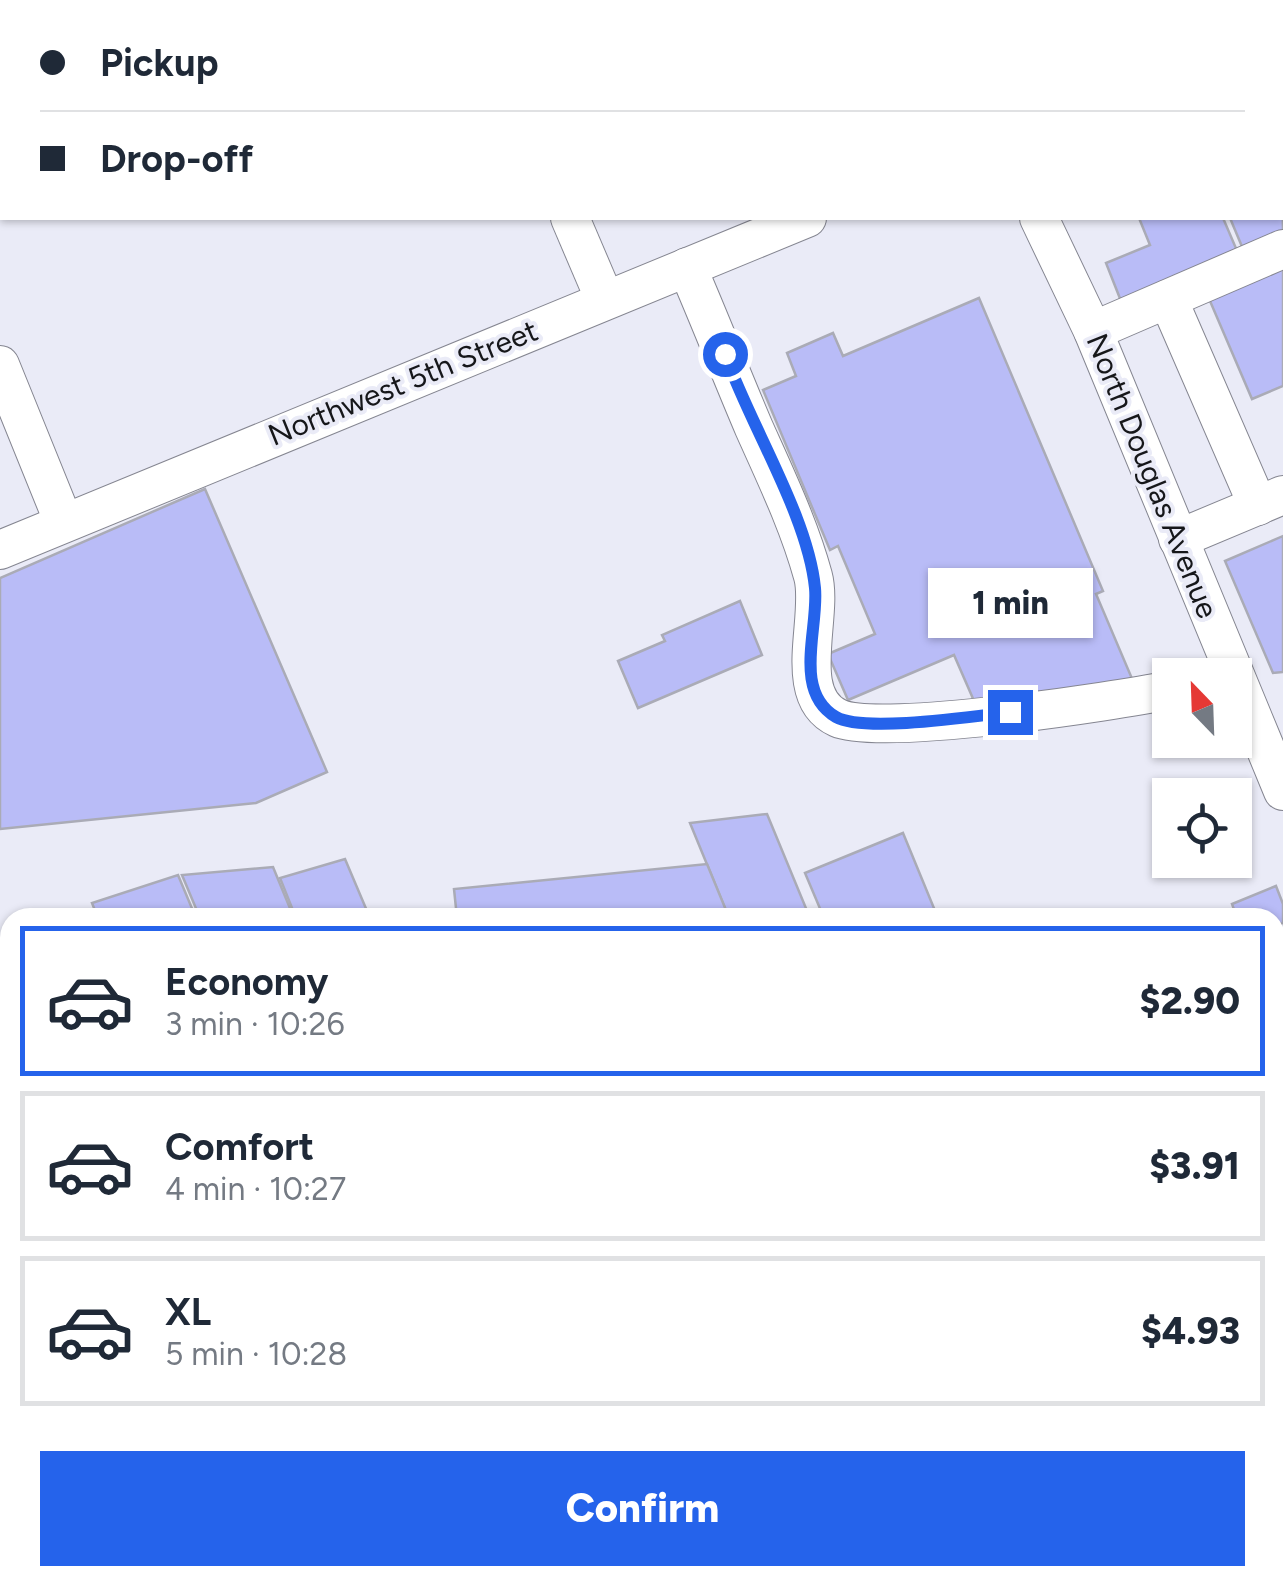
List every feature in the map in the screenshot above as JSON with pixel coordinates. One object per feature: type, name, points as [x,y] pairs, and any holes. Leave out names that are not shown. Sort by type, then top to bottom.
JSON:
[{"type":"street","points":[[571,220],[605,300]]},
{"type":"street","name":"Northwest 5th Street","points":[[0,550],[802,220]]},
{"type":"street","name":"North Douglas Avenue","points":[[1040,220],[1093,331],[1228,658]]},
{"type":"street","points":[[1093,331],[1283,249]]},
{"type":"street","points":[[687,266],[800,532],[815,583],[817,616],[809,675],[826,709],[839,719],[910,722],[1104,704],[1152,694]]},
{"type":"street","points":[[1168,299],[1270,501],[1178,539]]},
{"type":"street","points":[[0,365],[64,522]]},
{"type":"street","name":"North Douglas Avenue","points":[[1252,716],[1283,791]]},
{"type":"building","points":[[1140,220],[1224,220],[1238,253],[1121,301],[1106,263],[1150,245]]},
{"type":"building","points":[[1231,220],[1283,220],[1283,231],[1243,249]]},
{"type":"building","points":[[1283,262],[1283,386],[1252,399],[1207,294]]},
{"type":"building","points":[[979,298],[1103,591],[1096,594],[1133,681],[978,710],[954,655],[848,700],[828,654],[875,634],[838,546],[830,550],[763,390],[796,376],[787,353],[833,333],[843,356]]},
{"type":"building","points":[[205,489],[327,772],[256,803],[0,829],[0,578]]},
{"type":"building","points":[[1283,536],[1283,672],[1273,673],[1225,561]]},
{"type":"building","points":[[740,601],[762,655],[638,708],[618,661],[665,641],[662,635]]},
{"type":"building","points":[[767,814],[806,908],[725,908],[690,823]]},
{"type":"building","points":[[903,833],[934,908],[820,908],[805,873]]},
{"type":"building","points":[[345,859],[366,908],[292,908],[280,878]]},
{"type":"building","points":[[707,864],[725,908],[456,908],[454,889]]},
{"type":"building","points":[[273,867],[290,908],[196,908],[182,875]]},
{"type":"building","points":[[178,875],[192,908],[94,908],[92,903]]},
{"type":"building","points":[[1276,886],[1283,908],[1233,908],[1232,904]]},
{"type":"route","points":[[725,354],[800,532],[815,583],[817,616],[809,675],[826,709],[839,719],[910,722],[1010,712]]}]
